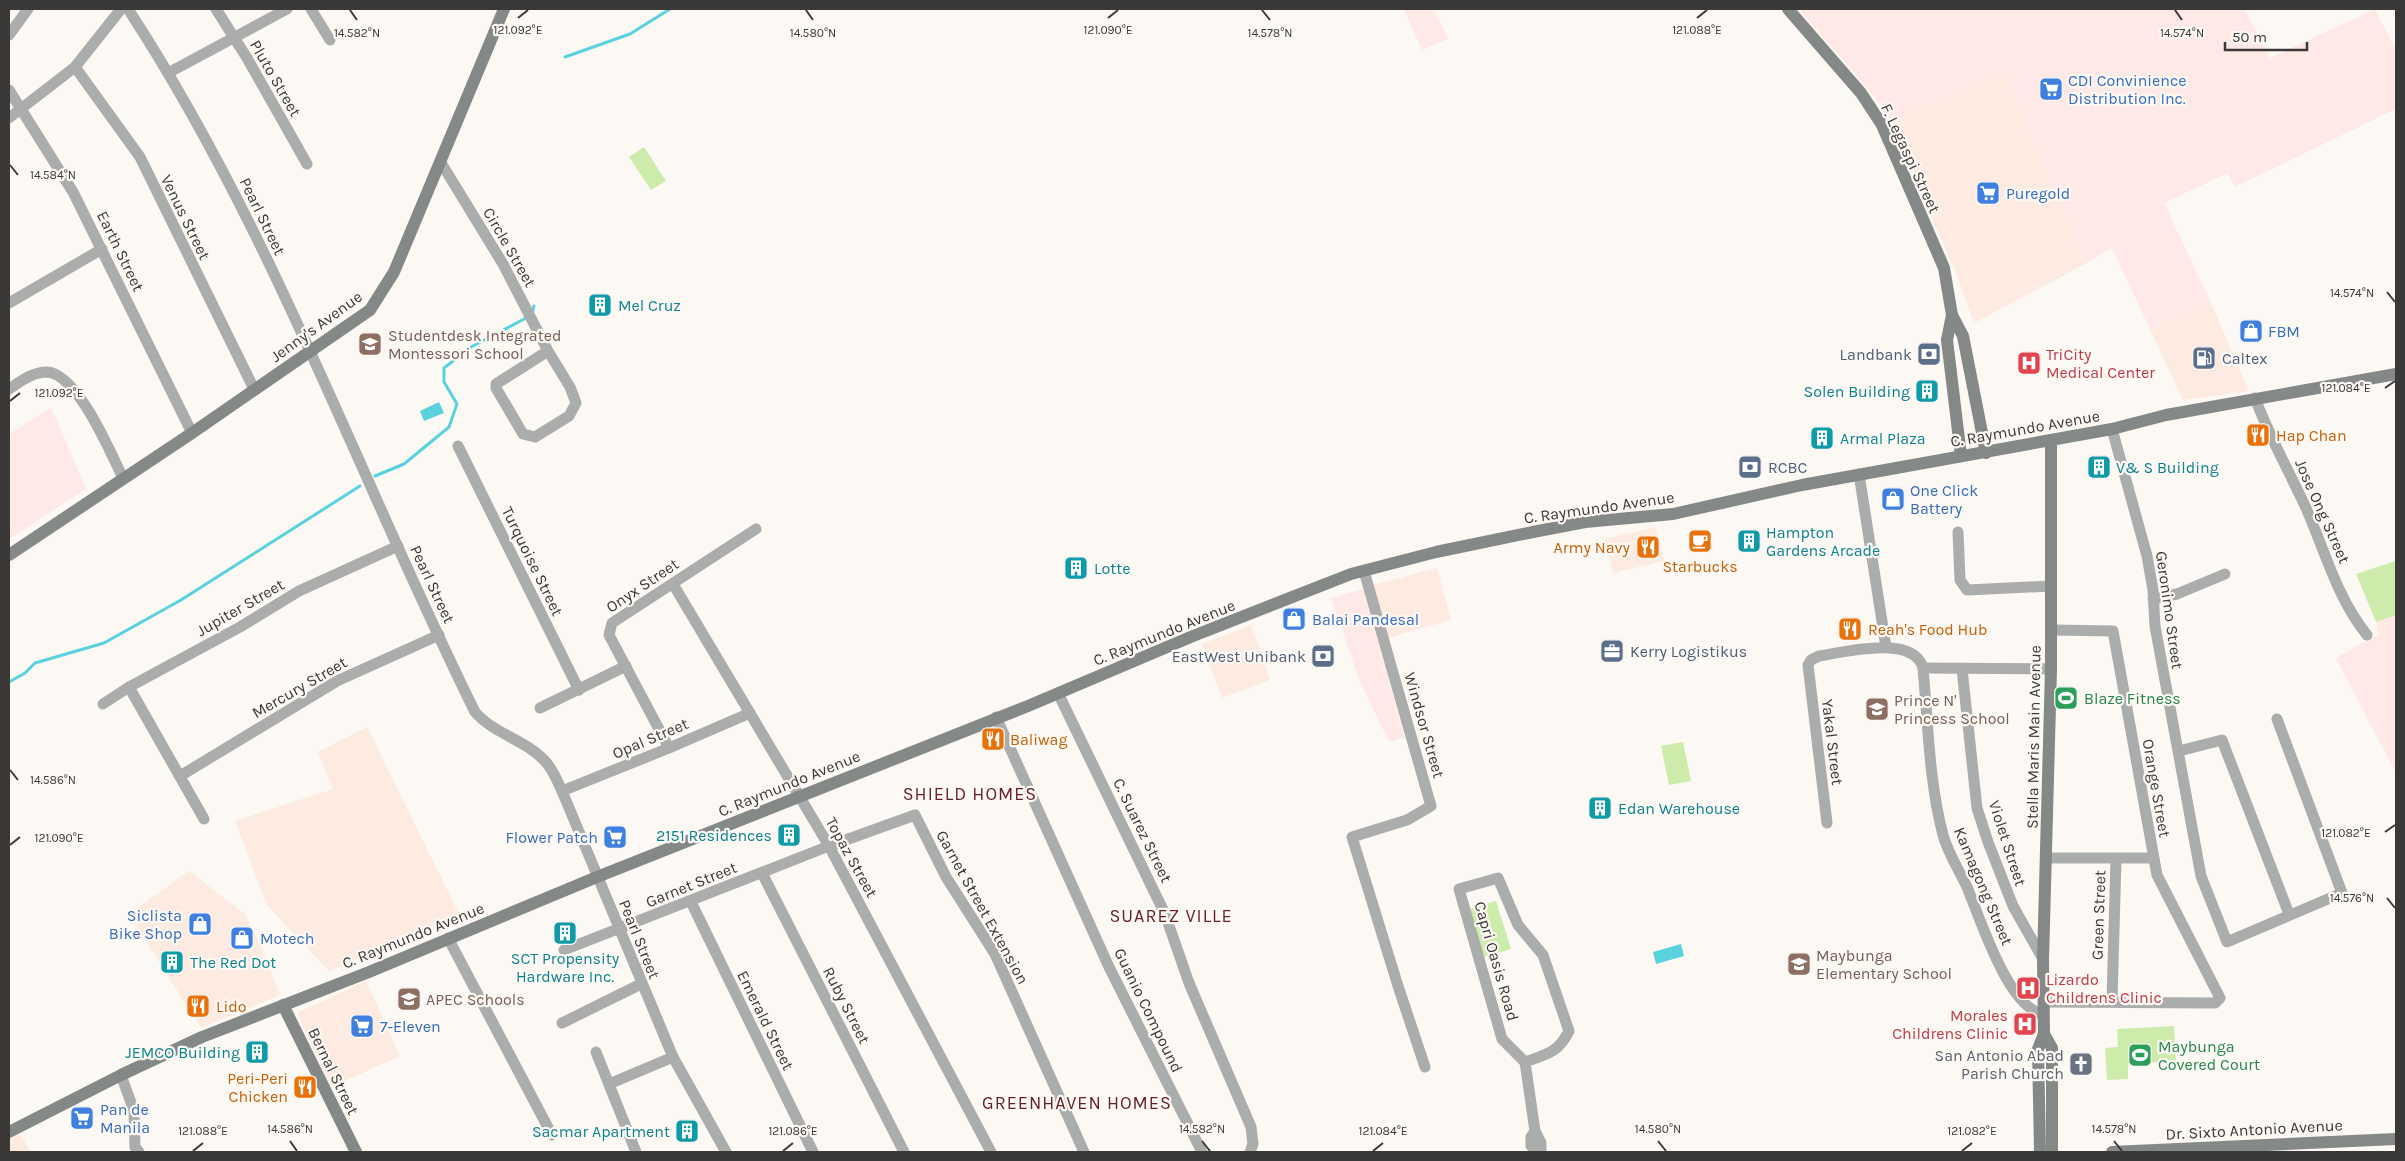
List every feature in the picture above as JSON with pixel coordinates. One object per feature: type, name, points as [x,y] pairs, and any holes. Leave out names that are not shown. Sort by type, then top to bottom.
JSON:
[{"type":"main road","name":"Jenny's Avenue","points":[[9,555],[192,433],[370,310],[394,272],[504,9]]},
{"type":"main road","name":"F. Legaspi Street","points":[[1788,9],[1861,93],[1882,125],[1944,268],[1952,315],[1963,336],[1986,453]]},
{"type":"main road","name":"F. Legaspi Street","points":[[1952,315],[1947,340],[1962,456]]},
{"type":"main road","name":"C. Raymundo Avenue","points":[[9,1132],[121,1074],[202,1037],[1058,693],[1193,636],[1364,571],[1436,552],[1520,534],[1585,522],[1666,515],[1859,474],[1986,453],[2112,429],[2166,414],[2396,374]]},
{"type":"main road","name":"Stella Maris Main Avenue","points":[[2040,1152],[2038,1049],[2044,1034],[2043,959],[2051,669],[2051,440]]},
{"type":"main road","name":"Bernal Street","points":[[283,1004],[356,1152]]},
{"type":"main road","name":"Stella Maris Main Avenue","points":[[2044,1034],[2052,1048],[2052,1152]]},
{"type":"main road","name":"Dr. Sixto Antonio Avenue","points":[[2112,1152],[2396,1139]]},
{"type":"street","points":[[9,35],[28,9]]},
{"type":"street","points":[[9,118],[75,67],[121,9]]},
{"type":"street","name":"Pearl Street","points":[[128,9],[209,142],[311,352],[398,546],[476,712],[484,720],[544,759],[562,791],[673,1057],[726,1152]]},
{"type":"street","name":"Pluto Street","points":[[216,9],[307,164]]},
{"type":"street","points":[[168,73],[287,9]]},
{"type":"street","points":[[311,9],[330,40]]},
{"type":"street","name":"Venus Street","points":[[75,67],[140,157],[254,390]]},
{"type":"street","name":"Earth Street","points":[[9,90],[73,192],[192,433]]},
{"type":"street","name":"Circle Street","points":[[440,161],[503,264],[548,351],[570,387],[576,403],[569,416],[535,437],[529,437],[523,434],[496,388],[496,384],[548,351]]},
{"type":"street","points":[[9,303],[102,249]]},
{"type":"street","points":[[9,389],[30,375],[45,372],[57,374],[78,394],[123,478]]},
{"type":"street","name":"Jose Ong Street","points":[[2255,398],[2265,426],[2306,510],[2348,608],[2367,635]]},
{"type":"street","name":"Geronimo Street","points":[[2112,429],[2147,556],[2154,598],[2156,635],[2201,876],[2227,942],[2289,914]]},
{"type":"street","name":"Turquoise Street","points":[[458,446],[579,690]]},
{"type":"street","points":[[1859,474],[1886,647],[1913,653],[1922,665],[1962,669],[2051,669]]},
{"type":"street","name":"Onyx Street","points":[[669,748],[609,634],[612,624],[756,529]]},
{"type":"street","points":[[1958,532],[1960,580],[1967,590],[2051,586]]},
{"type":"street","name":"Jupiter Street","points":[[103,704],[129,687],[240,627],[298,591],[398,546]]},
{"type":"street","name":"Windsor Street","points":[[1364,571],[1431,806],[1407,820],[1352,837],[1396,981],[1425,1067]]},
{"type":"street","points":[[2154,598],[2177,594],[2225,574]]},
{"type":"street","name":"Topaz Street","points":[[673,584],[829,846],[991,1152]]},
{"type":"street","name":"Orange Street","points":[[2051,630],[2113,631],[2153,858],[2161,884],[2220,998],[2215,1003],[2112,1001]]},
{"type":"street","name":"Mercury Street","points":[[180,776],[337,681],[439,635]]},
{"type":"street","name":"Yakal Street","points":[[1827,823],[1808,665],[1811,660],[1819,656],[1886,647]]},
{"type":"street","name":"Kamagong Street","points":[[1922,665],[1936,796],[1944,837],[1990,947],[2009,983],[2030,1008],[2044,1008]]},
{"type":"street","points":[[540,708],[626,666]]},
{"type":"street","name":"Violet Street","points":[[1962,669],[1977,808],[2013,906],[2043,959]]},
{"type":"street","points":[[129,687],[204,819]]},
{"type":"street","name":"C. Suarez Street","points":[[1058,693],[1165,914],[1189,983],[1251,1127],[1253,1144],[1250,1152]]},
{"type":"street","name":"Opal Street","points":[[562,791],[669,748],[750,712]]},
{"type":"street","name":"Guanio Compound","points":[[996,718],[1109,967],[1202,1152]]},
{"type":"street","points":[[2179,751],[2222,740],[2289,914],[2342,893],[2277,719]]},
{"type":"street","name":"Garnet Street Extension","points":[[829,846],[916,815],[946,877],[995,954],[1084,1152]]},
{"type":"street","name":"Garnet Street","points":[[564,950],[620,930],[829,846]]},
{"type":"street","points":[[2046,858],[2153,858]]},
{"type":"street","name":"Green Street","points":[[2112,1001],[2116,859]]},
{"type":"street","name":"Ruby Street","points":[[762,873],[904,1152]]},
{"type":"street","name":"Capri Oasis Road","points":[[1498,878],[1518,925],[1543,955],[1569,1031],[1563,1044],[1554,1052],[1525,1062],[1502,1039],[1459,889],[1498,878]]},
{"type":"street","name":"Emerald Street","points":[[691,902],[812,1152]]},
{"type":"street","points":[[448,938],[552,1135]]},
{"type":"street","points":[[562,1023],[641,984]]},
{"type":"street","points":[[2044,1008],[2112,1001]]},
{"type":"street","points":[[596,1052],[636,1152]]},
{"type":"street","points":[[609,1084],[673,1057]]},
{"type":"street","points":[[1525,1062],[1535,1132],[1531,1136],[1531,1146],[1539,1152]]},
{"type":"street","points":[[121,1074],[134,1111],[133,1150]]},
{"type":"shaded area","points":[[1404,9],[1434,9],[1448,39],[1422,50]]},
{"type":"shaded area","points":[[1799,9],[2245,9],[2270,58],[2375,9],[2396,50],[2396,109],[2235,187],[2228,173],[2164,203],[2210,301],[2150,329],[2112,248],[2085,264],[2002,69],[1891,122],[1885,109]]},
{"type":"shaded area","name":"Puregold","points":[[2002,69],[2085,264],[1974,323],[1958,278],[1891,122]]},
{"type":"shaded area","points":[[2210,301],[2249,391],[2183,400],[2150,329]]},
{"type":"shaded area","points":[[51,408],[86,489],[9,539],[9,434]]},
{"type":"shaded area","points":[[1655,527],[1664,561],[1613,573],[1605,539]]},
{"type":"shaded area","points":[[1437,568],[1451,620],[1387,638],[1373,585]]},
{"type":"shaded area","points":[[1363,589],[1405,738],[1389,742],[1359,679],[1331,598]]},
{"type":"shaded area","points":[[2396,615],[2396,773],[2336,658],[2378,634],[2376,622]]},
{"type":"shaded area","points":[[1251,625],[1270,680],[1222,698],[1202,644]]},
{"type":"shaded area","points":[[367,727],[459,914],[329,971],[267,905],[235,821],[333,789],[318,752]]},
{"type":"shaded area","points":[[189,871],[245,914],[263,951],[280,995],[201,1028],[129,914]]},
{"type":"shaded area","points":[[366,981],[400,1056],[331,1087],[297,1013]]},
{"type":"shaded area","points":[[20,1134],[31,1152],[9,1152],[9,1139]]},
{"type":"green space","points":[[644,147],[666,181],[651,190],[629,157]]},
{"type":"green space","points":[[2396,561],[2396,615],[2376,622],[2356,574]]},
{"type":"green space","points":[[1683,742],[1691,781],[1669,785],[1661,746]]},
{"type":"green space","points":[[1496,901],[1511,949],[1484,957],[1468,909]]},
{"type":"green space","name":"Maybunga Covered Court","points":[[2174,1026],[2176,1061],[2128,1064],[2128,1079],[2107,1080],[2105,1048],[2118,1047],[2117,1029]]},
{"type":"water","points":[[439,402],[444,413],[424,421],[420,411]]},
{"type":"water","points":[[1681,944],[1684,956],[1656,964],[1653,952]]},
{"type":"waterway","points":[[565,57],[630,34],[670,9]]},
{"type":"waterway","points":[[532,314],[534,306]]},
{"type":"waterway","points":[[375,476],[404,464],[449,427],[457,404],[444,382],[444,368],[471,347],[526,318]]},
{"type":"waterway","points":[[9,682],[25,673],[35,663],[104,643],[181,600],[360,486]]},
{"type":"place","name":"CDI Convinience Distribution Inc.","points":[[2051,89]]},
{"type":"place","name":"Puregold","points":[[1988,193]]},
{"type":"place","name":"Mel Cruz","points":[[600,305]]},
{"type":"place","name":"FBM","points":[[2251,331]]},
{"type":"place","name":"Studentdesk Integrated Montessori School","points":[[370,344]]},
{"type":"place","name":"Landbank","points":[[1929,354]]},
{"type":"place","name":"Caltex","points":[[2204,358]]},
{"type":"place","name":"TriCity Medical Center","points":[[2029,363]]},
{"type":"place","name":"Solen Building","points":[[1927,391]]},
{"type":"place","name":"Hap Chan","points":[[2258,435]]},
{"type":"place","name":"Armal Plaza","points":[[1822,438]]},
{"type":"place","name":"RCBC","points":[[1750,467]]},
{"type":"place","name":"V& S Building","points":[[2099,467]]},
{"type":"place","name":"One Click Battery","points":[[1893,499]]},
{"type":"place","name":"Starbucks","points":[[1700,541]]},
{"type":"place","name":"Hampton Gardens Arcade","points":[[1749,541]]},
{"type":"place","name":"Army Navy","points":[[1648,547]]},
{"type":"place","name":"Lotte","points":[[1076,568]]},
{"type":"place","name":"Balai Pandesal","points":[[1294,619]]},
{"type":"place","name":"Reah's Food Hub","points":[[1850,629]]},
{"type":"place","name":"Kerry Logistikus","points":[[1612,651]]},
{"type":"place","name":"EastWest Unibank","points":[[1323,656]]},
{"type":"place","name":"Blaze Fitness","points":[[2066,698]]},
{"type":"place","name":"Prince N' Princess School","points":[[1877,709]]},
{"type":"place","name":"Baliwag","points":[[993,739]]},
{"type":"place","name":"Edan Warehouse","points":[[1600,808]]},
{"type":"place","name":"2151 Residences","points":[[789,835]]},
{"type":"place","name":"Flower Patch","points":[[615,837]]},
{"type":"place","name":"Siclista Bike Shop","points":[[200,924]]},
{"type":"place","name":"SCT Propensity Hardware Inc.","points":[[565,933]]},
{"type":"place","name":"Motech","points":[[242,938]]},
{"type":"place","name":"The Red Dot","points":[[172,962]]},
{"type":"place","name":"Maybunga Elementary School","points":[[1799,964]]},
{"type":"place","name":"Lizardo Childrens Clinic","points":[[2028,988]]},
{"type":"place","name":"APEC Schools","points":[[409,999]]},
{"type":"place","name":"Lido","points":[[198,1006]]},
{"type":"place","name":"Morales Childrens Clinic","points":[[2025,1024]]},
{"type":"place","name":"7-Eleven","points":[[362,1026]]},
{"type":"place","name":"JEMCO Building","points":[[257,1052]]},
{"type":"place","name":"Maybunga Covered Court","points":[[2140,1055]]},
{"type":"place","name":"San Antonio Abad Parish Church","points":[[2081,1064]]},
{"type":"place","name":"Peri-Peri Chicken","points":[[305,1087]]},
{"type":"place","name":"Pan de Manila","points":[[82,1118]]},
{"type":"place","name":"Sacmar Apartment","points":[[687,1131]]},
{"type":"district","name":"SHIELD HOMES","points":[[970,794]]},
{"type":"district","name":"SUAREZ VILLE","points":[[1171,916]]},
{"type":"district","name":"GREENHAVEN HOMES","points":[[1077,1103]]}]
